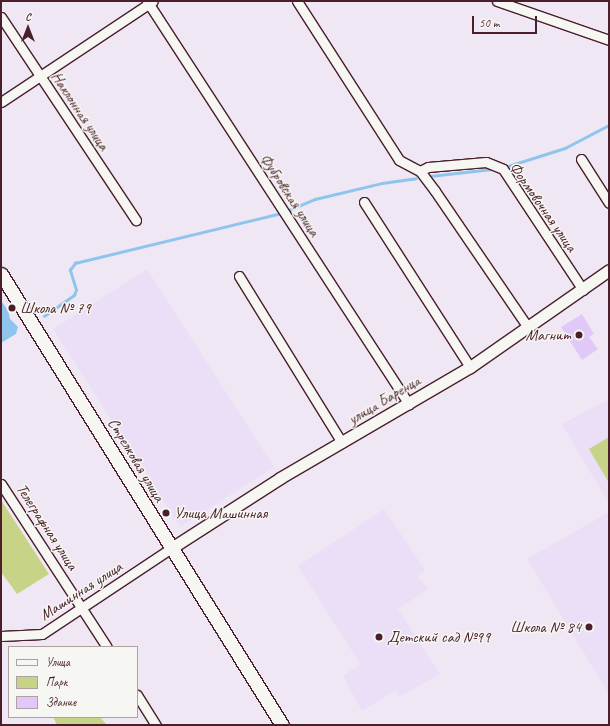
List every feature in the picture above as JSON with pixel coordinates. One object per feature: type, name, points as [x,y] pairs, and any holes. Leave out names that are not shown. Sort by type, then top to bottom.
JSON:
[{"type":"main road","name":"Стрелковая улица","points":[[1,274],[170,549],[282,725]]},
{"type":"street","points":[[297,1],[398,160],[420,171],[529,328]]},
{"type":"street","points":[[497,1],[609,40]]},
{"type":"street","points":[[1,102],[40,78],[150,2]]},
{"type":"street","name":"Фубровская улица","points":[[150,2],[409,404]]},
{"type":"street","name":"Наклонная улица","points":[[1,17],[40,78],[136,220]]},
{"type":"street","points":[[581,159],[609,203]]},
{"type":"street","name":"Формовочная улица","points":[[420,171],[428,168],[486,162],[503,169],[583,290]]},
{"type":"street","points":[[364,202],[470,367]]},
{"type":"street","name":"улица Баренца","points":[[170,549],[342,443],[470,367],[529,328],[609,270]]},
{"type":"street","points":[[238,276],[342,443]]},
{"type":"street","name":"Телеграфная улица","points":[[1,484],[106,646]]},
{"type":"street","name":"Машинная улица","points":[[1,636],[42,634],[170,549]]},
{"type":"street","points":[[138,697],[156,725]]},
{"type":"shaded area","points":[[147,269],[274,467],[180,527],[53,329]]},
{"type":"shaded area","points":[[609,399],[609,504],[562,424]]},
{"type":"shaded area","name":"Детский сад №99","points":[[384,509],[425,570],[418,576],[428,589],[398,609],[440,674],[399,697],[396,690],[362,711],[343,676],[360,664],[298,566]]},
{"type":"shaded area","name":"Школа № 84","points":[[609,512],[609,694],[527,559]]},
{"type":"green space","points":[[609,437],[609,483],[589,449]]},
{"type":"green space","points":[[1,500],[49,574],[17,594],[1,572]]},
{"type":"green space","points":[[54,718],[101,718],[107,725],[57,725]]},
{"type":"water","points":[[1,301],[8,310],[10,319],[18,327],[16,334],[1,343]]},
{"type":"building","name":"Магнит","points":[[582,314],[594,334],[589,337],[598,349],[582,360],[561,327]]},
{"type":"waterway","points":[[508,166],[565,148],[609,125]]},
{"type":"waterway","points":[[430,176],[492,169]]},
{"type":"waterway","points":[[289,210],[315,199],[382,183],[416,178]]},
{"type":"waterway","points":[[44,316],[74,295],[76,290],[70,270],[75,263],[278,214]]},
{"type":"place","name":"Школа № 79","points":[[12,308]]},
{"type":"place","name":"Магнит","points":[[579,335]]},
{"type":"place","name":"Улица Машинная","points":[[166,513]]},
{"type":"place","name":"Школа № 84","points":[[589,627]]},
{"type":"place","name":"Детский сад №99","points":[[379,637]]}]
